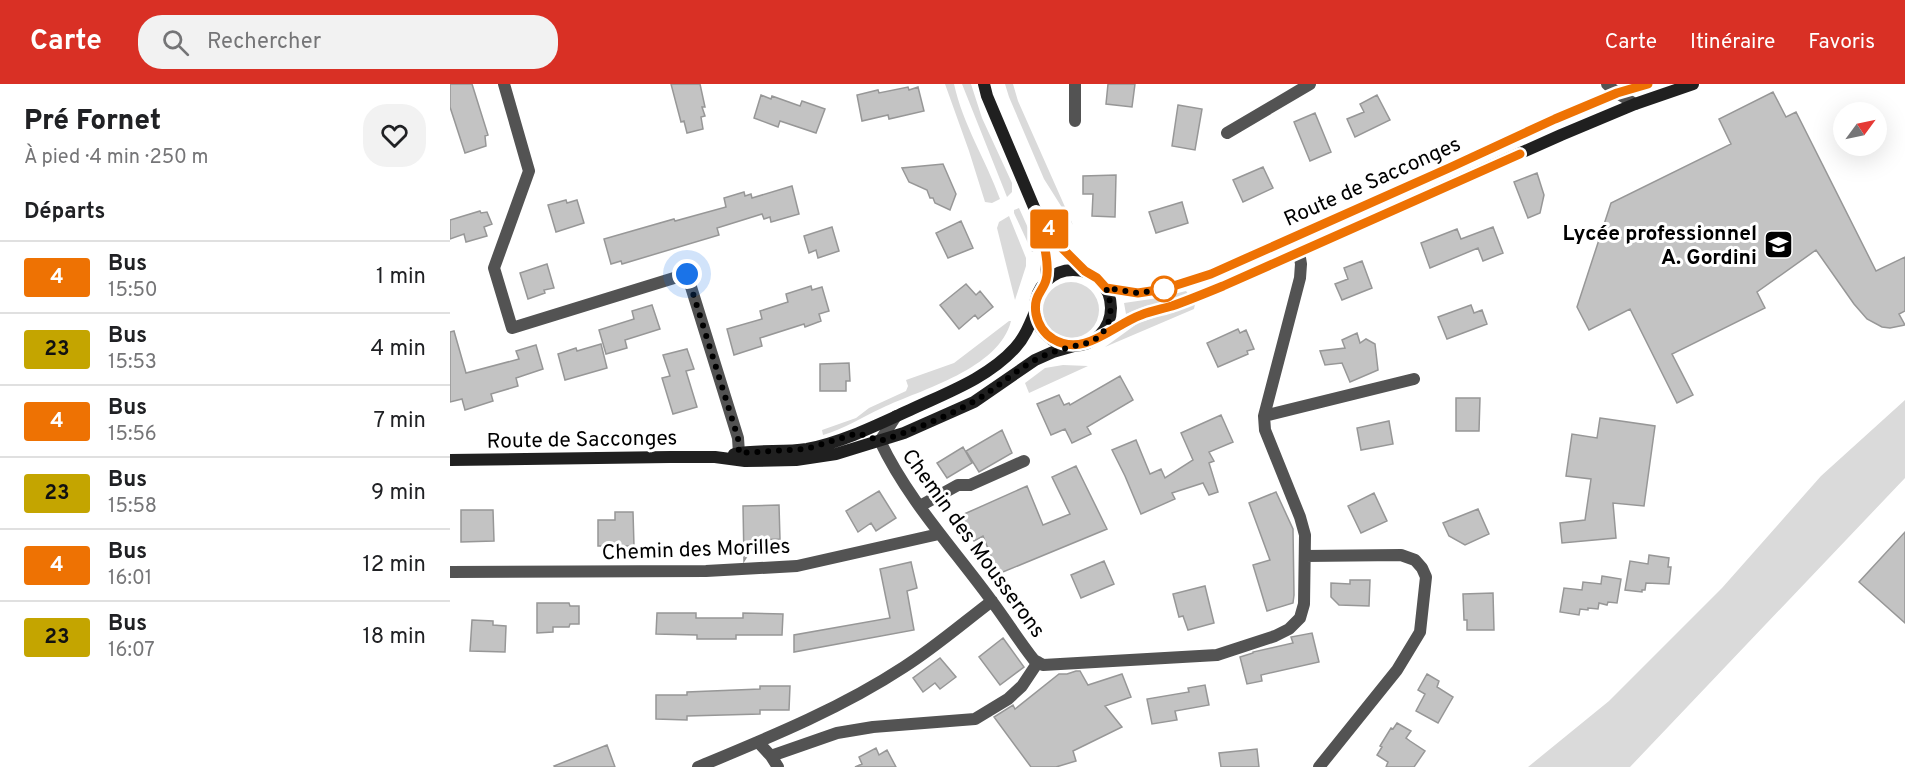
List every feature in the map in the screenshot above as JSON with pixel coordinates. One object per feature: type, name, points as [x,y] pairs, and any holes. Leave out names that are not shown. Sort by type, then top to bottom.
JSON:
[{"type":"street","points":[[504,84],[529,171],[494,268],[512,328],[687,274],[738,438],[739,453]]},
{"type":"street","points":[[984,84],[1036,212],[1046,255],[1046,280]]},
{"type":"street","points":[[1075,84],[1075,121]]},
{"type":"street","points":[[1227,133],[1310,84]]},
{"type":"street","points":[[1607,84],[1635,104]]},
{"type":"street","name":"Route de Sacconges","points":[[1106,288],[1138,293],[1164,289],[1211,274],[1555,119],[1617,93],[1648,84]]},
{"type":"street","name":"Route de Sacconges","points":[[1097,338],[1140,315],[1223,286],[1561,135],[1635,104],[1693,84]]},
{"type":"street","points":[[1036,212],[1062,248],[1106,288],[1111,301],[1111,315],[1106,327],[1097,338],[1086,344],[1074,346],[1060,343],[1048,336],[1039,325],[1035,312],[1037,294],[1046,280],[1058,272],[1071,269],[1085,271]]},
{"type":"street","name":"Chemin des Mousserons","points":[[880,441],[893,468],[939,534],[992,601],[1034,660],[1043,665],[1217,655],[1275,636],[1289,629],[1300,618],[1304,604],[1305,535],[1265,430],[1264,416],[1300,278],[1299,252]]},
{"type":"street","name":"Route de Sacconges","points":[[715,457],[739,453],[806,449],[858,433],[965,385],[989,370],[1015,348],[1028,329],[1035,312]]},
{"type":"street","name":"Route de Sacconges","points":[[450,460],[715,457],[745,461],[796,459],[836,454],[904,433],[974,402],[1035,360],[1074,346]]},
{"type":"street","points":[[1264,416],[1414,380]]},
{"type":"street","points":[[858,433],[880,441],[896,416]]},
{"type":"street","points":[[920,506],[958,485],[970,484],[1024,460]]},
{"type":"street","name":"Chemin des Morilles","points":[[450,572],[705,571],[796,566],[939,534]]},
{"type":"street","points":[[1305,555],[1401,555],[1415,560],[1426,577],[1420,632],[1397,670],[1319,767]]},
{"type":"street","points":[[698,767],[758,742],[844,701],[904,667],[992,601]]},
{"type":"street","points":[[771,756],[837,733],[975,719],[1015,693],[1038,662]]},
{"type":"street","points":[[758,742],[778,767]]},
{"type":"shaded area","points":[[945,84],[954,84],[963,114],[1000,199],[992,203],[985,202]]},
{"type":"shaded area","points":[[962,84],[971,84],[982,118],[1012,183],[1012,192],[1007,197]]},
{"type":"shaded area","points":[[1005,84],[1013,84],[1018,101],[1073,225],[1044,179]]},
{"type":"shaded area","points":[[1019,208],[1033,239],[1035,250],[1032,252],[1014,213],[1014,210]]},
{"type":"shaded area","points":[[1009,216],[1026,258],[1026,266],[1015,300],[997,228],[999,222]]},
{"type":"shaded area","points":[[1071,282],[1082,284],[1091,290],[1097,299],[1099,310],[1097,321],[1091,330],[1082,336],[1071,338],[1060,336],[1051,330],[1045,321],[1043,310],[1045,299],[1051,290],[1060,284]]},
{"type":"shaded area","points":[[1186,291],[1189,295],[1146,306],[1126,314],[1124,303]]},
{"type":"shaded area","points":[[1195,304],[1194,309],[1105,347],[1138,323]]},
{"type":"shaded area","points":[[1011,321],[1004,338],[975,365],[937,385],[823,435],[822,430],[856,418],[869,408],[906,391],[908,386],[906,380],[954,363]]},
{"type":"shaded area","points":[[1063,365],[1088,366],[1029,393],[1025,383],[1045,368]]},
{"type":"shaded area","points":[[1905,400],[1905,478],[1630,767],[1528,767],[1609,701],[1722,588],[1821,476]]},
{"type":"building","points":[[450,84],[472,84],[488,135],[485,136],[486,146],[465,153],[450,107]]},
{"type":"building","points":[[671,84],[700,84],[705,107],[702,107],[705,116],[701,117],[703,129],[687,133],[684,121],[681,122]]},
{"type":"building","points":[[1108,84],[1135,84],[1132,107],[1106,104]]},
{"type":"building","points":[[908,87],[909,90],[918,87],[924,111],[889,119],[888,115],[862,121],[857,95]]},
{"type":"building","points":[[1773,92],[1786,117],[1796,112],[1876,271],[1905,257],[1905,311],[1899,314],[1905,325],[1882,327],[1867,319],[1816,250],[1757,292],[1765,308],[1672,354],[1693,395],[1677,403],[1630,309],[1589,330],[1577,307],[1611,203],[1731,144],[1719,119]]},
{"type":"building","points":[[761,95],[771,99],[772,96],[800,106],[802,101],[825,109],[816,133],[780,121],[778,127],[754,118]]},
{"type":"building","points":[[1377,95],[1390,120],[1355,137],[1347,119],[1364,112],[1360,104]]},
{"type":"building","points":[[1178,105],[1202,109],[1195,150],[1172,146]]},
{"type":"building","points":[[1315,113],[1331,152],[1310,161],[1294,122]]},
{"type":"building","points":[[943,164],[956,194],[950,210],[935,203],[927,190],[909,182],[902,168]]},
{"type":"building","points":[[1263,167],[1273,188],[1243,202],[1233,180]]},
{"type":"building","points":[[1537,173],[1544,195],[1540,213],[1528,218],[1514,182]]},
{"type":"building","points":[[1116,175],[1115,217],[1092,216],[1093,194],[1083,194],[1083,176]]},
{"type":"building","points":[[792,186],[799,214],[771,222],[770,217],[764,219],[762,214],[717,228],[719,235],[622,264],[621,261],[611,264],[604,239],[726,207],[724,198],[744,192],[745,196],[751,194],[752,198]]},
{"type":"building","points":[[566,200],[567,203],[577,200],[584,223],[556,232],[548,205]]},
{"type":"building","points":[[1182,202],[1188,223],[1156,233],[1149,212]]},
{"type":"building","points":[[480,211],[481,213],[487,212],[492,224],[484,227],[487,236],[466,242],[464,234],[450,239],[450,220]]},
{"type":"building","points":[[961,221],[973,248],[948,258],[936,233]]},
{"type":"building","points":[[832,227],[839,251],[818,258],[816,250],[809,253],[804,236]]},
{"type":"building","points":[[1493,227],[1503,253],[1483,261],[1478,248],[1430,268],[1421,243],[1457,229],[1461,239]]},
{"type":"building","points":[[1362,261],[1372,288],[1342,300],[1335,284],[1348,279],[1344,268]]},
{"type":"building","points":[[547,264],[554,288],[544,290],[545,293],[528,299],[520,273]]},
{"type":"building","points":[[966,284],[976,295],[980,291],[993,307],[978,319],[975,315],[959,329],[940,305]]},
{"type":"building","points":[[811,286],[812,290],[822,287],[829,311],[819,314],[821,321],[760,338],[762,346],[734,355],[727,329],[762,319],[760,311],[788,302],[786,294]]},
{"type":"building","points":[[652,305],[660,329],[625,340],[627,348],[606,354],[599,330],[634,319],[632,311]]},
{"type":"building","points":[[1471,305],[1474,313],[1482,310],[1487,324],[1447,339],[1438,317]]},
{"type":"building","points":[[1238,329],[1240,333],[1246,330],[1254,349],[1218,367],[1207,343]]},
{"type":"building","points":[[454,331],[466,373],[519,359],[516,351],[536,345],[543,369],[516,378],[518,386],[491,394],[493,401],[465,410],[462,399],[450,402],[450,332]]},
{"type":"building","points":[[1357,333],[1360,343],[1366,339],[1375,344],[1378,370],[1350,382],[1342,363],[1325,365],[1320,351],[1345,348],[1342,340]]},
{"type":"building","points":[[601,344],[607,368],[565,380],[558,354]]},
{"type":"building","points":[[687,349],[694,369],[686,371],[697,407],[673,414],[662,378],[670,376],[663,355]]},
{"type":"building","points":[[849,363],[850,381],[846,381],[846,391],[820,391],[820,364]]},
{"type":"building","points":[[1120,376],[1133,400],[1087,427],[1091,434],[1072,443],[1065,429],[1051,435],[1037,404],[1059,395],[1064,405],[1069,403],[1070,405]]},
{"type":"building","points":[[1456,398],[1480,398],[1479,431],[1456,431]]},
{"type":"building","points":[[1221,415],[1233,442],[1209,452],[1214,461],[1209,463],[1218,492],[1209,495],[1203,483],[1172,493],[1175,499],[1141,514],[1112,450],[1136,440],[1150,474],[1161,469],[1165,478],[1193,460],[1181,433]]},
{"type":"building","points":[[1600,418],[1655,426],[1644,506],[1613,503],[1616,538],[1562,543],[1560,523],[1585,520],[1591,479],[1566,476],[1572,434],[1597,438]]},
{"type":"building","points":[[1389,421],[1393,444],[1361,450],[1357,428]]},
{"type":"building","points":[[1002,430],[1012,453],[979,472],[966,451]]},
{"type":"building","points":[[963,447],[972,463],[947,478],[937,463]]},
{"type":"building","points":[[1076,466],[1107,529],[998,574],[983,536],[974,541],[962,515],[1027,486],[1043,525],[1070,514],[1052,477]]},
{"type":"building","points":[[879,491],[896,518],[876,531],[871,523],[858,532],[846,511]]},
{"type":"building","points":[[1276,492],[1293,529],[1294,595],[1293,603],[1267,611],[1253,565],[1270,560],[1249,503]]},
{"type":"building","points":[[1374,493],[1387,521],[1361,533],[1348,506]]},
{"type":"building","points":[[779,505],[780,539],[757,540],[744,561],[743,506]]},
{"type":"building","points":[[1478,509],[1489,534],[1465,545],[1449,536],[1443,523]]},
{"type":"building","points":[[461,510],[493,510],[494,541],[461,542]]},
{"type":"building","points":[[615,512],[633,512],[634,546],[598,546],[598,520],[615,520]]},
{"type":"building","points":[[1905,532],[1905,623],[1859,582]]},
{"type":"building","points":[[1649,555],[1669,558],[1668,567],[1671,567],[1669,584],[1646,583],[1645,590],[1642,592],[1625,590],[1630,561],[1648,564]]},
{"type":"building","points":[[1104,561],[1114,584],[1081,598],[1071,575]]},
{"type":"building","points":[[911,562],[917,588],[907,591],[914,630],[794,652],[794,635],[890,618],[880,569]]},
{"type":"building","points":[[1602,576],[1621,579],[1617,603],[1608,602],[1607,605],[1599,603],[1598,609],[1580,609],[1579,615],[1560,612],[1564,588],[1582,590],[1583,582],[1601,584]]},
{"type":"building","points":[[1350,580],[1370,580],[1369,606],[1339,605],[1331,597],[1331,583],[1350,584]]},
{"type":"building","points":[[1205,586],[1214,623],[1188,630],[1183,616],[1179,617],[1173,594]]},
{"type":"building","points":[[1493,593],[1494,630],[1467,630],[1467,620],[1464,620],[1463,594]]},
{"type":"building","points":[[537,603],[569,603],[570,606],[579,606],[579,624],[570,624],[569,627],[553,627],[553,632],[537,633]]},
{"type":"building","points":[[657,613],[696,613],[696,618],[743,618],[743,613],[783,614],[782,635],[736,635],[736,639],[697,639],[697,635],[656,634]]},
{"type":"building","points":[[472,620],[493,621],[493,625],[506,626],[505,652],[470,651]]},
{"type":"building","points":[[1312,633],[1319,662],[1261,675],[1262,681],[1247,684],[1240,657],[1293,643],[1291,637]]},
{"type":"building","points":[[1003,638],[1024,667],[1000,685],[979,657]]},
{"type":"building","points":[[940,658],[956,677],[940,689],[935,683],[923,692],[913,678]]},
{"type":"building","points":[[1080,671],[1088,685],[1122,674],[1131,697],[1105,706],[1122,727],[1073,751],[1076,761],[1056,767],[1031,767],[994,717],[1013,705],[1015,709],[1059,674]]},
{"type":"building","points":[[1427,674],[1439,681],[1437,687],[1453,697],[1438,723],[1416,711],[1425,694],[1418,690]]},
{"type":"building","points":[[1205,685],[1209,705],[1175,711],[1177,720],[1152,724],[1147,699],[1189,692],[1188,688]]},
{"type":"building","points":[[760,686],[790,686],[789,710],[760,710],[760,714],[687,716],[687,720],[656,719],[656,695],[760,689]]},
{"type":"building","points":[[1397,723],[1411,731],[1406,738],[1425,751],[1414,767],[1386,767],[1388,762],[1377,755],[1391,728],[1393,729]]},
{"type":"building","points":[[607,745],[615,767],[554,766]]},
{"type":"building","points":[[876,748],[879,755],[887,750],[896,767],[855,767],[862,764],[859,757]]},
{"type":"building","points":[[1257,749],[1259,767],[1221,767],[1219,753]]},
{"type":"bus line","name":"4","points":[[1520,154],[1223,286],[1140,315],[1086,344],[1074,346],[1060,343],[1048,336],[1039,325],[1035,312],[1037,294],[1046,280],[1046,255],[1036,212],[1062,248],[1106,288],[1138,293],[1164,289],[1211,274],[1555,119],[1617,93],[1648,84]]},
{"type":"place","name":"Lycée professionnel A. Gordini","points":[[1778,245]]},
{"type":"route","points":[[687,274],[738,438],[739,453],[806,449],[858,433],[880,441],[904,433],[974,402],[1035,360],[1053,352],[1086,344],[1097,338],[1106,327],[1111,315],[1111,301],[1106,288],[1138,293],[1164,289]]}]
